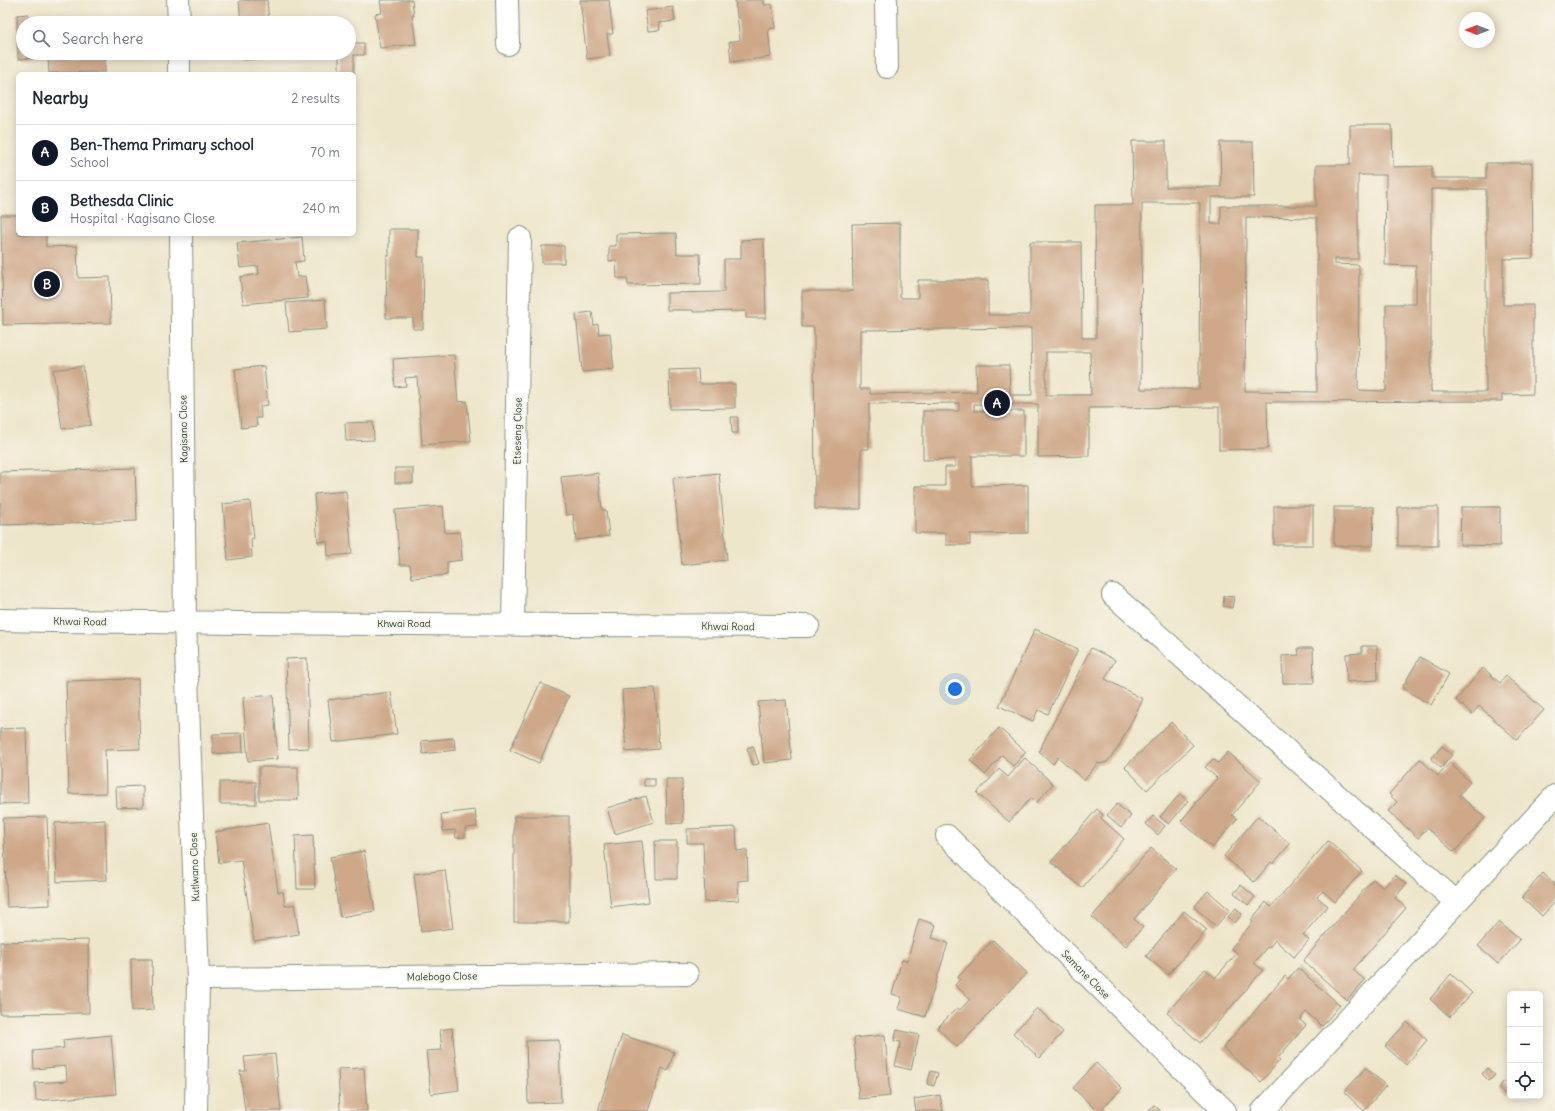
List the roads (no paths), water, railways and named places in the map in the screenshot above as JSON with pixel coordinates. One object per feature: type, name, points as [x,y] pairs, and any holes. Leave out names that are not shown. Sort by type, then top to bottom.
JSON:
[{"type":"street","points":[[178,0],[179,16]]},
{"type":"street","points":[[507,0],[508,44]]},
{"type":"street","points":[[886,0],[887,68]]},
{"type":"street","points":[[179,60],[179,72]]},
{"type":"street","name":"Kagisano Close","points":[[181,236],[185,623]]},
{"type":"street","name":"Etseseng Close","points":[[513,624],[520,238]]},
{"type":"street","points":[[1113,595],[1456,902]]},
{"type":"street","name":"Khwai Road","points":[[0,620],[185,623],[808,626]]},
{"type":"street","name":"Kutlwano Close","points":[[185,623],[198,979],[196,1111]]},
{"type":"street","points":[[1263,1111],[1555,796]]},
{"type":"street","name":"Semane Close","points":[[947,836],[1225,1111]]},
{"type":"street","name":"Malebogo Close","points":[[198,979],[687,974]]},
{"type":"place","name":"Bethesda Clinic","points":[[47,284]]},
{"type":"place","name":"Ben-Thema Primary school","points":[[997,403]]}]
